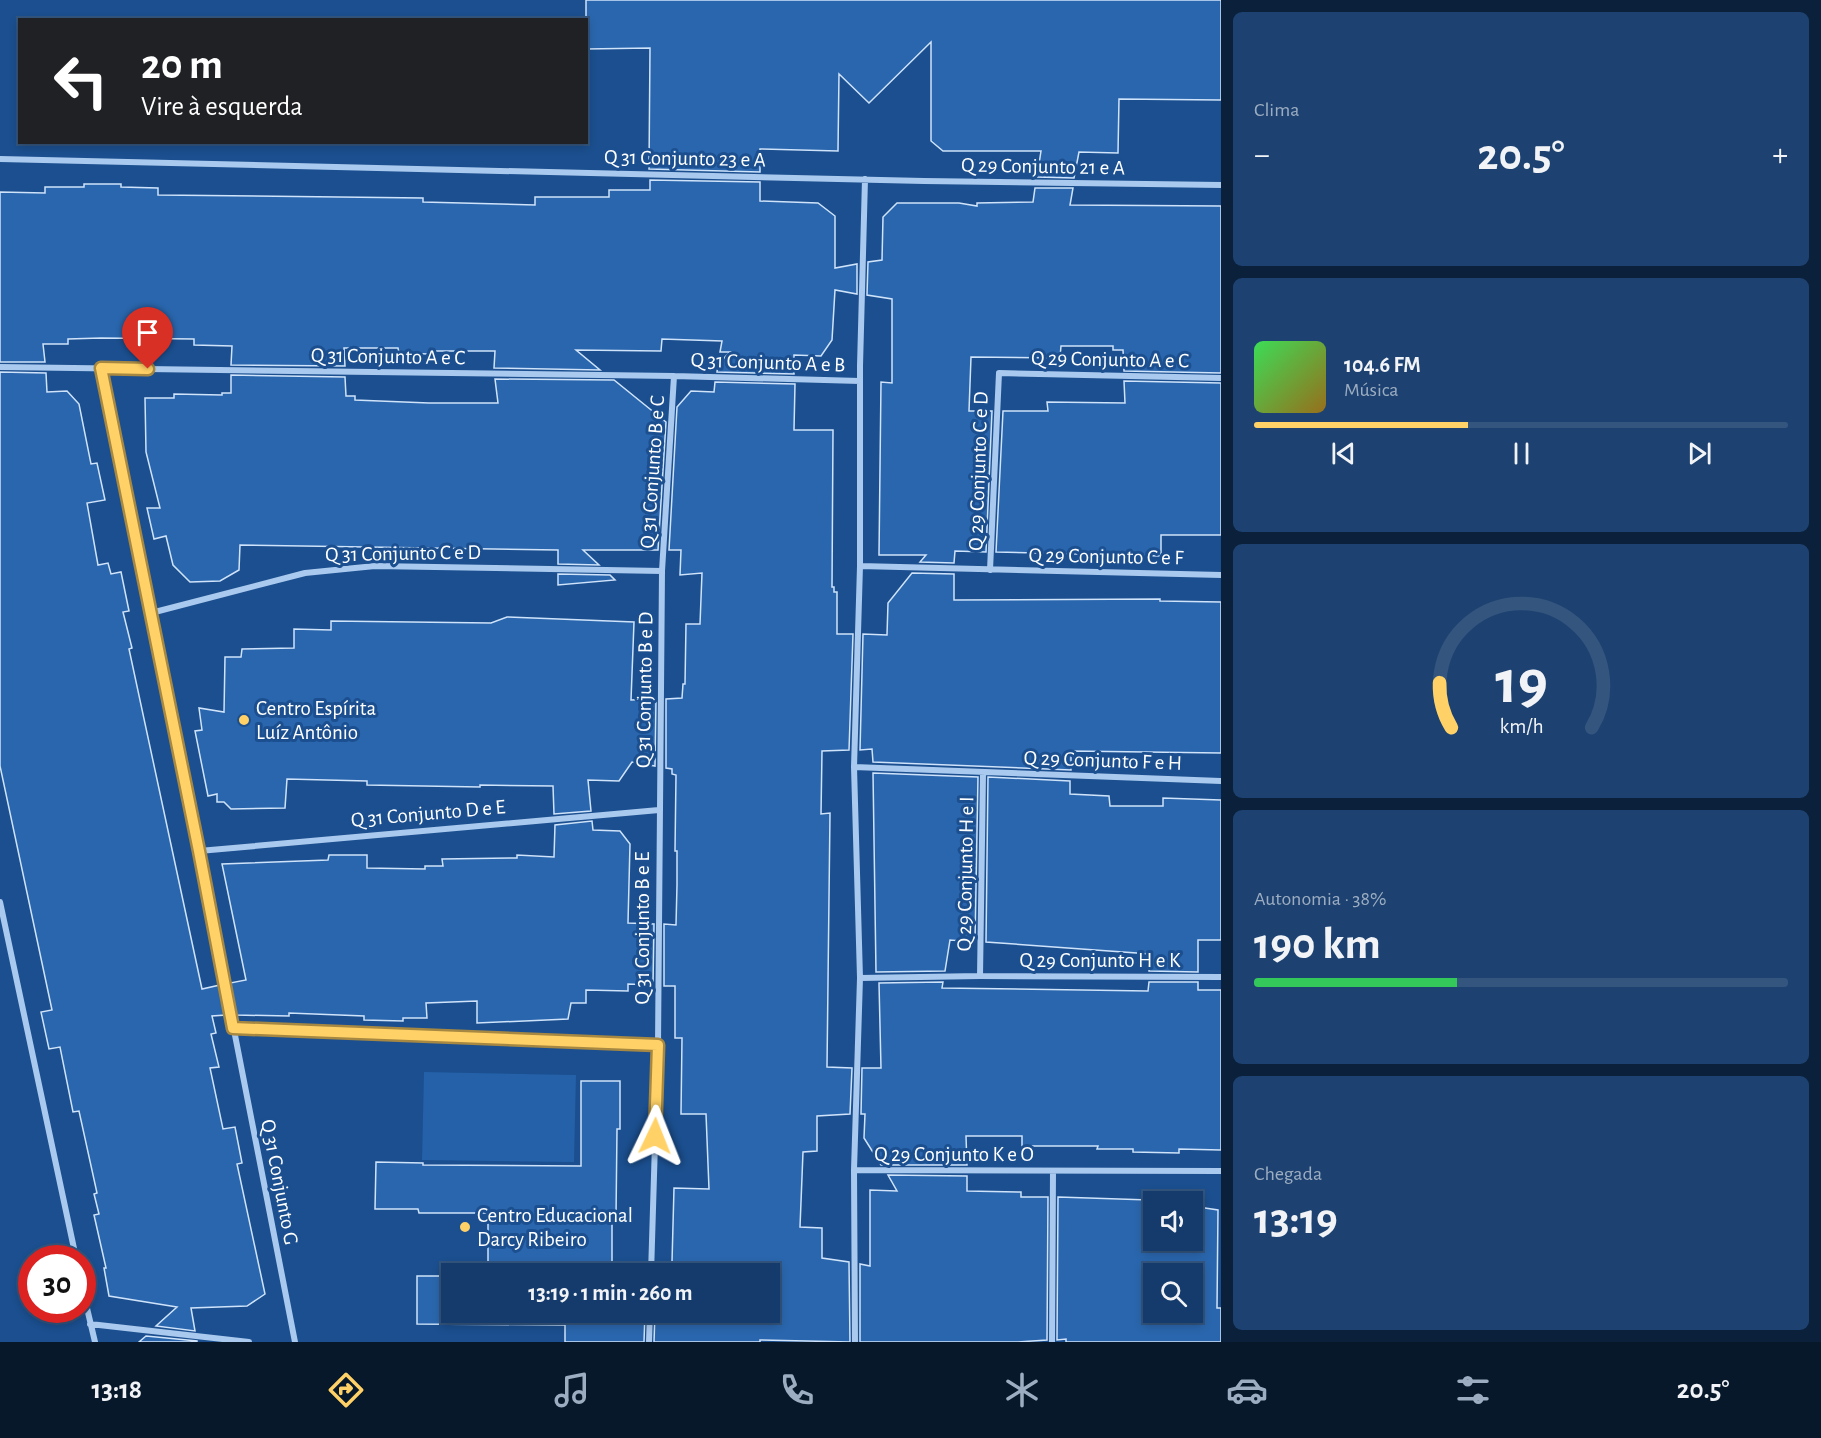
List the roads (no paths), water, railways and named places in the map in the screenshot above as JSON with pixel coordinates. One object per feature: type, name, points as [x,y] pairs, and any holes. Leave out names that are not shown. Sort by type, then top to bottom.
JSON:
[{"type":"street","name":"Q 31 Conjunto 23 e A","points":[[0,159],[865,179]]},
{"type":"street","name":"Q 29 Conjunto 21 e A","points":[[865,179],[1221,185]]},
{"type":"street","points":[[855,1342],[855,1170],[860,978],[854,767],[860,566],[860,381],[865,179]]},
{"type":"street","name":"Q 31 Conjunto A e C","points":[[0,367],[674,376]]},
{"type":"street","name":"Q 31 Conjunto G","points":[[101,368],[295,1342]]},
{"type":"street","name":"Q 29 Conjunto A e C","points":[[999,373],[1221,378]]},
{"type":"street","name":"Q 29 Conjunto C e D","points":[[990,570],[999,373]]},
{"type":"street","name":"Q 31 Conjunto A e B","points":[[674,376],[860,381]]},
{"type":"street","name":"Q 31 Conjunto B e C","points":[[662,571],[674,376]]},
{"type":"street","name":"Q 31 Conjunto C e D","points":[[151,613],[305,573],[375,566],[662,571]]},
{"type":"street","name":"Q 29 Conjunto C e F","points":[[860,566],[1221,575]]},
{"type":"street","name":"Q 31 Conjunto B e D","points":[[659,810],[662,571]]},
{"type":"street","name":"Q 29 Conjunto F e H","points":[[854,767],[1221,781]]},
{"type":"street","name":"Q 29 Conjunto H e I","points":[[980,976],[983,773]]},
{"type":"street","name":"Q 31 Conjunto D e E","points":[[199,851],[659,810]]},
{"type":"street","name":"Q 31 Conjunto B e E","points":[[651,1263],[658,1045],[659,810]]},
{"type":"street","points":[[0,902],[73,1245]]},
{"type":"street","name":"Q 29 Conjunto H e K","points":[[860,978],[1221,977]]},
{"type":"street","points":[[233,1028],[658,1045]]},
{"type":"street","name":"Q 29 Conjunto K e O","points":[[855,1170],[1221,1171]]},
{"type":"street","points":[[1052,1342],[1053,1171]]},
{"type":"street","points":[[649,1342],[650,1323]]},
{"type":"street","points":[[95,1342],[90,1324],[249,1342]]},
{"type":"place","name":"Centro Espírita Luíz Antônio","points":[[244,720]]},
{"type":"place","name":"Centro Educacional Darcy Ribeiro","points":[[465,1227]]}]
